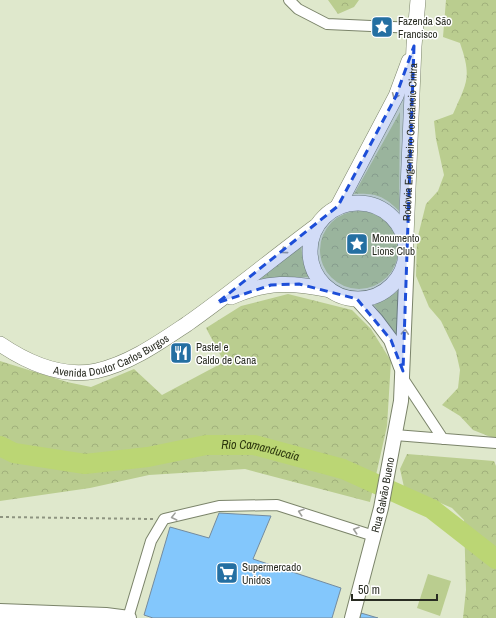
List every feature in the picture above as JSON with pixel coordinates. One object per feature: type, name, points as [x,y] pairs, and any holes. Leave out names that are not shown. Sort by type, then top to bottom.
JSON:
[{"type":"main road","name":"Rodovia Engenheiro Constâncio Cintra","points":[[406,239],[414,46],[418,0]]},
{"type":"main road","name":"Rodovia Engenheiro Constâncio Cintra","points":[[338,206],[396,96],[414,46]]},
{"type":"main road","points":[[354,202],[371,204],[382,208],[399,223],[406,239],[407,256],[403,270],[396,282],[384,292],[371,298],[356,299],[342,297],[330,290],[320,280],[311,261],[310,240],[315,227],[325,215],[338,206],[354,202]]},
{"type":"main road","name":"Avenida Doutor Carlos Burgos","points":[[0,344],[19,357],[41,367],[68,372],[96,371],[125,361],[163,340],[217,303],[315,227]]},
{"type":"main road","name":"Avenida Doutor Carlos Burgos","points":[[217,303],[244,292],[271,285],[299,284],[330,290]]},
{"type":"street","points":[[289,0],[298,9],[327,24],[415,28]]},
{"type":"street","name":"Rua Galvão Bueno","points":[[352,618],[381,508],[395,435],[402,374],[407,256]]},
{"type":"street","name":"Rua Galvão Bueno","points":[[356,299],[376,320],[391,340],[402,374]]},
{"type":"street","points":[[402,374],[443,438]]},
{"type":"street","points":[[395,435],[496,443]]},
{"type":"street","points":[[0,611],[106,615],[129,618],[150,541],[164,519],[219,506],[277,504],[374,536]]},
{"type":"path","points":[[0,516],[164,519]]},
{"type":"highlighted area","points":[[414,46],[403,371],[391,340],[357,299],[299,284],[271,285],[217,303],[338,206],[396,96]]},
{"type":"green space","points":[[328,0],[359,0],[354,7],[338,14]]},
{"type":"green space","points":[[446,0],[496,0],[496,439],[473,430],[460,416],[442,405],[458,388],[460,370],[456,352],[441,321],[429,307],[416,276],[417,240],[426,204],[438,191],[444,175],[436,139],[434,121],[453,114],[465,87],[467,72],[460,43],[443,37]]},
{"type":"green space","points":[[400,112],[399,211],[379,196],[354,194]]},
{"type":"green space","points":[[359,211],[374,214],[387,222],[395,235],[398,250],[395,265],[387,278],[374,286],[359,289],[344,286],[331,278],[323,265],[320,250],[323,235],[331,222],[344,214]]},
{"type":"green space","points":[[301,243],[303,262],[311,277],[257,279]]},
{"type":"green space","points":[[400,290],[400,340],[374,305]]},
{"type":"green space","points":[[288,294],[352,310],[371,329],[391,361],[387,426],[370,502],[245,469],[149,475],[90,488],[0,501],[0,361],[67,382],[91,387],[134,369],[162,395],[224,362],[206,328],[241,306]]},
{"type":"green space","points":[[407,454],[494,461],[496,466],[496,618],[463,618],[466,590],[464,520],[452,508],[404,487],[400,469]]},
{"type":"green space","points":[[428,574],[451,581],[440,616],[417,608]]},
{"type":"building","name":"Supermercado Unidos","points":[[219,513],[271,516],[253,559],[341,588],[332,618],[153,618],[144,615],[170,527],[209,538]]},
{"type":"building","points":[[361,613],[378,618],[360,618]]},
{"type":"waterway","name":"Rio Camanducaia","points":[[0,446],[14,453],[85,464],[148,457],[206,445],[254,445],[343,469],[432,509],[496,559]]},
{"type":"place","name":"Fazenda São Francisco","points":[[382,27]]},
{"type":"place","name":"Monumento Lions Club","points":[[357,244]]},
{"type":"place","name":"Pastel e Caldo de Cana","points":[[181,353]]},
{"type":"place","name":"Supermercado Unidos","points":[[227,573]]}]
